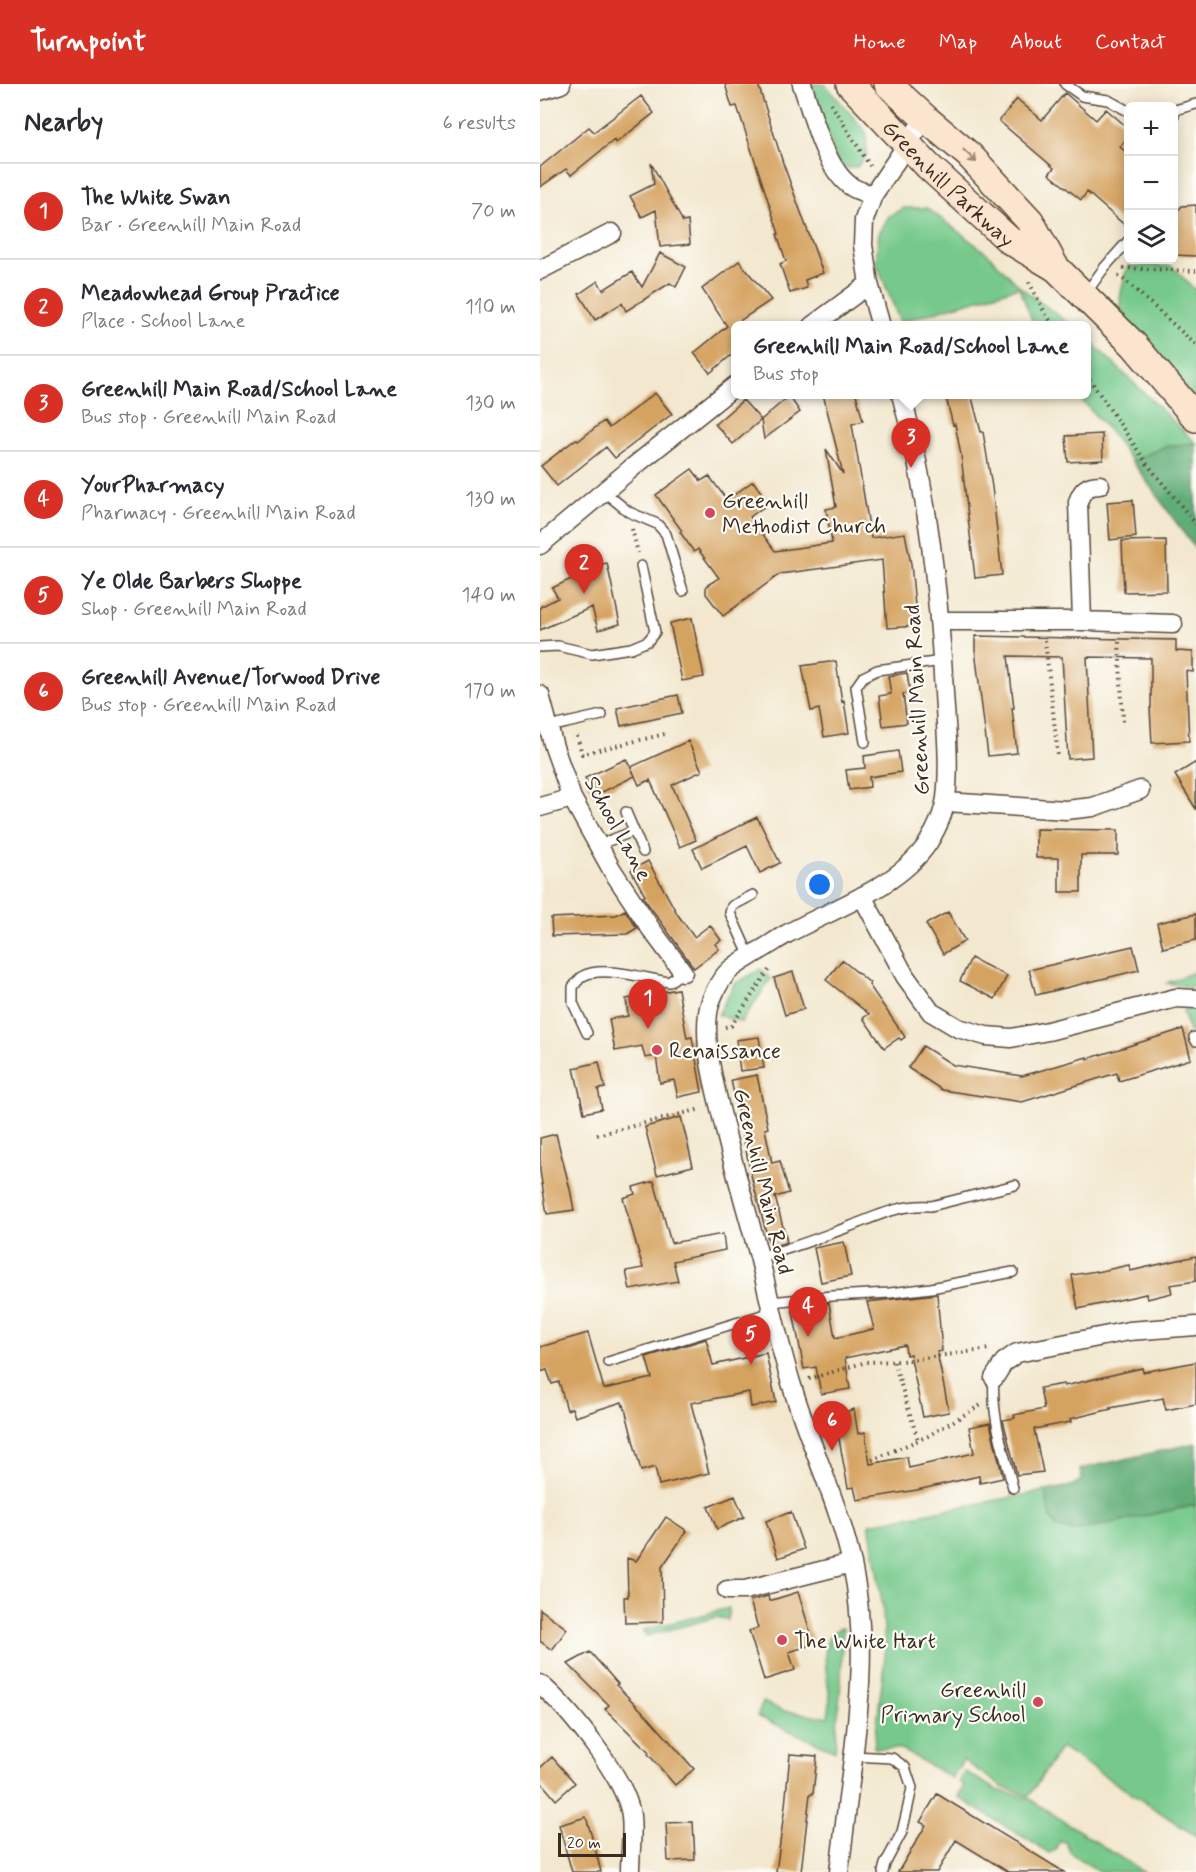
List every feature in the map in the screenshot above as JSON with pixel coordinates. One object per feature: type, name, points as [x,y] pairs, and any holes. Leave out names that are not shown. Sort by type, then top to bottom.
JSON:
[{"type":"main road","name":"Greenhill Parkway","points":[[850,84],[928,166],[1009,240],[1056,268],[1084,295],[1134,345],[1196,418]]},
{"type":"main road","name":"Greenhill Parkway","points":[[888,84],[969,154],[1030,221],[1056,268]]},
{"type":"street","points":[[540,91],[561,84]]},
{"type":"street","points":[[802,84],[829,160],[838,174],[852,187],[877,190]]},
{"type":"street","points":[[880,321],[869,284],[863,245],[864,220],[877,190],[925,118]]},
{"type":"street","points":[[540,270],[612,233]]},
{"type":"street","points":[[819,321],[869,284]]},
{"type":"street","points":[[540,545],[731,388]]},
{"type":"street","name":"Greenhill Main Road","points":[[839,1872],[859,1711],[862,1650],[859,1608],[852,1563],[836,1506],[815,1455],[791,1384],[731,1157],[713,1076],[707,1032],[710,1005],[730,970],[784,936],[862,896],[900,872],[926,847],[938,825],[946,802],[948,764],[939,621],[925,499],[902,399]]},
{"type":"street","points":[[1082,621],[1078,502],[1081,492],[1090,485],[1100,485]]},
{"type":"street","points":[[939,621],[1082,621],[1173,624]]},
{"type":"street","name":"School Lane","points":[[540,695],[572,798],[612,870],[683,972]]},
{"type":"street","points":[[946,802],[1066,810],[1093,807],[1140,790]]},
{"type":"street","points":[[540,807],[572,798]]},
{"type":"street","points":[[862,896],[905,976],[931,1012],[958,1028],[986,1036],[1011,1038],[1048,1031],[1176,998],[1196,999]]},
{"type":"street","points":[[994,1378],[1004,1362],[1017,1353],[1129,1331],[1196,1326]]},
{"type":"street","points":[[726,1590],[745,1590],[852,1563]]},
{"type":"street","points":[[540,1684],[584,1733],[610,1767],[624,1792],[631,1815],[630,1872]]},
{"type":"lane","points":[[1065,84],[1082,96],[1108,100],[1124,109]]},
{"type":"lane","points":[[1178,109],[1196,104]]},
{"type":"lane","points":[[1084,295],[1124,246]]},
{"type":"lane","points":[[603,491],[629,512],[657,524],[666,534],[682,591]]},
{"type":"lane","points":[[540,647],[558,646],[592,654],[631,648],[648,641],[655,632],[641,566]]},
{"type":"lane","points":[[864,742],[856,687],[863,677],[877,670],[942,661]]},
{"type":"lane","points":[[549,727],[602,715]]},
{"type":"lane","points":[[626,812],[643,852]]},
{"type":"lane","points":[[598,845],[634,831]]},
{"type":"lane","points":[[753,895],[732,906],[730,913],[754,954]]},
{"type":"lane","points":[[587,1033],[573,1004],[573,987],[582,977],[593,973],[613,973],[669,982],[683,972]]},
{"type":"lane","points":[[759,1257],[799,1245],[897,1208],[931,1206],[1015,1185]]},
{"type":"lane","points":[[608,1362],[771,1307],[832,1296],[890,1293],[1013,1272]]},
{"type":"lane","points":[[994,1378],[993,1398],[996,1418],[1013,1488]]},
{"type":"lane","points":[[853,1756],[892,1758],[905,1767],[912,1788],[902,1832],[883,1872]]},
{"type":"path","points":[[825,94],[877,190]]},
{"type":"path","points":[[1104,268],[1196,271]]},
{"type":"path","points":[[1104,268],[1126,281],[1196,345]]},
{"type":"path","points":[[1091,381],[1147,464],[1196,524]]},
{"type":"path","points":[[629,512],[641,566]]},
{"type":"path","points":[[1043,621],[1058,756]]},
{"type":"path","points":[[1118,622],[1123,722]]},
{"type":"path","points":[[572,721],[582,754],[665,734]]},
{"type":"path","points":[[707,1032],[731,1026],[769,970],[754,954]]},
{"type":"path","points":[[597,1135],[720,1105]]},
{"type":"path","points":[[791,1384],[867,1362],[894,1362],[996,1348],[1017,1353]]},
{"type":"path","points":[[894,1362],[918,1440]]},
{"type":"path","points":[[872,1460],[918,1440],[993,1398]]},
{"type":"green space","points":[[811,84],[825,84],[866,132],[867,154],[857,167],[849,168],[838,165]]},
{"type":"green space","points":[[904,208],[927,208],[988,254],[1020,287],[1066,321],[1032,321],[1019,287],[900,321],[876,262],[879,233],[889,216]]},
{"type":"green space","points":[[1129,266],[1172,266],[1196,291],[1196,401],[1122,317],[1120,298]]},
{"type":"green space","points":[[1091,342],[1196,443],[1166,446],[1132,461],[1112,434],[1081,399],[1091,399]]},
{"type":"green space","points":[[1196,443],[1196,550],[1132,461],[1166,446]]},
{"type":"green space","points":[[761,969],[771,979],[741,1022],[718,1015],[734,984]]},
{"type":"green space","points":[[1196,971],[1196,988],[1167,983]]},
{"type":"green space","points":[[1196,1008],[1196,1032],[1189,1032],[1183,1010]]},
{"type":"green space","points":[[1196,1443],[1196,1505],[1073,1531],[1056,1526],[1051,1518],[1045,1491],[1071,1486],[1082,1480],[1080,1469]]},
{"type":"green space","name":"Greenhill Primary School","points":[[1045,1491],[1051,1518],[1073,1531],[1196,1505],[1196,1836],[1061,1747],[1029,1796],[1002,1787],[963,1760],[952,1778],[901,1749],[874,1748],[885,1656],[883,1608],[869,1524]]},
{"type":"green space","points":[[729,1608],[728,1620],[717,1617],[646,1636],[644,1630]]},
{"type":"green space","points":[[843,1628],[835,1751],[757,1716],[763,1702],[784,1711],[828,1717],[830,1702],[825,1660],[826,1648],[828,1639],[834,1632]]},
{"type":"green space","points":[[964,1771],[996,1790],[1028,1798],[1143,1872],[1101,1872],[1070,1852],[1066,1842],[1060,1841],[1056,1850],[1049,1853],[958,1797],[964,1785],[959,1782]]},
{"type":"building","points":[[725,84],[758,84],[783,163],[823,273],[805,280],[807,288],[790,293],[780,264],[786,261],[777,234],[779,234],[737,106],[732,107]]},
{"type":"building","points":[[1065,93],[1096,120],[1106,109],[1124,125],[1124,142],[1120,147],[1124,150],[1124,224],[1087,192],[1081,200],[1049,174],[1054,168],[999,121],[1017,99],[1042,120]]},
{"type":"building","points":[[641,96],[654,113],[616,143],[614,140],[571,175],[566,169],[540,187],[540,167],[589,127],[594,132]]},
{"type":"building","points":[[651,163],[683,222],[688,221],[690,244],[660,247],[656,210],[642,217],[630,196],[654,184]]},
{"type":"building","points":[[1196,205],[1196,256],[1178,255],[1178,210],[1182,206]]},
{"type":"building","points":[[660,253],[686,267],[676,287],[670,283],[626,311],[622,303],[595,320],[579,294],[598,281],[603,290],[632,272],[642,287]]},
{"type":"building","points":[[739,261],[771,300],[740,321],[731,321],[731,355],[710,373],[694,353],[727,326],[702,289]]},
{"type":"building","points":[[655,393],[672,414],[615,458],[606,447],[557,486],[541,466],[604,421],[609,428]]},
{"type":"building","points":[[786,399],[791,399],[800,412],[764,439],[761,420]]},
{"type":"building","points":[[824,399],[857,399],[863,421],[852,424],[871,538],[905,533],[911,564],[917,626],[887,628],[882,560],[780,574],[723,616],[706,594],[706,586],[719,578],[698,549],[694,552],[656,495],[692,469],[701,481],[709,476],[727,500],[753,481],[769,503],[750,517],[775,551],[832,543],[826,509],[836,507],[826,449],[843,474]]},
{"type":"building","points":[[946,399],[972,399],[981,432],[983,432],[1002,575],[975,578],[961,455],[955,424],[953,425]]},
{"type":"building","points":[[743,400],[761,420],[733,444],[715,424]]},
{"type":"building","points":[[1102,434],[1103,460],[1068,462],[1066,436]]},
{"type":"building","points":[[1133,500],[1136,537],[1110,540],[1107,502]]},
{"type":"building","points":[[1166,540],[1167,591],[1124,592],[1122,541]]},
{"type":"building","points":[[607,563],[620,624],[598,630],[592,607],[540,630],[540,607],[558,598],[552,588],[584,573],[583,567]]},
{"type":"building","points":[[692,618],[704,677],[682,681],[670,623]]},
{"type":"building","points":[[975,636],[1176,640],[1176,651],[1193,652],[1193,672],[1186,671],[1189,741],[1152,743],[1151,658],[1087,657],[1092,757],[1068,759],[1062,657],[1008,656],[1017,753],[988,756]]},
{"type":"building","points":[[836,661],[849,733],[824,737],[819,709],[811,711],[802,666]]},
{"type":"building","points":[[907,673],[910,693],[903,694],[907,723],[883,726],[879,696],[891,694],[888,676]]},
{"type":"building","points":[[678,695],[682,713],[621,726],[617,708]]},
{"type":"building","points":[[688,741],[702,771],[672,785],[696,840],[680,847],[650,780],[639,785],[631,767]]},
{"type":"building","points":[[898,751],[901,772],[869,777],[870,787],[849,790],[846,770],[865,768],[864,756]]},
{"type":"building","points":[[626,759],[635,776],[594,796],[585,778]]},
{"type":"building","points":[[1196,762],[1196,809],[1175,775]]},
{"type":"building","points":[[757,817],[780,863],[760,873],[747,846],[702,868],[693,849]]},
{"type":"building","points":[[1036,829],[1118,830],[1118,855],[1081,855],[1081,892],[1059,892],[1059,858],[1036,858]]},
{"type":"building","points":[[648,861],[678,915],[694,937],[710,925],[721,940],[715,944],[719,949],[694,968],[643,897],[645,896],[631,870]]},
{"type":"building","points":[[625,910],[637,928],[627,934],[552,936],[551,918],[616,915]]},
{"type":"building","points":[[948,912],[965,941],[943,954],[926,924]]},
{"type":"building","points":[[1196,914],[1196,940],[1163,948],[1157,923]]},
{"type":"building","points":[[1133,946],[1139,970],[1036,995],[1029,970]]},
{"type":"building","points":[[971,958],[1007,976],[995,999],[960,981]]},
{"type":"building","points":[[842,960],[870,983],[869,985],[905,1037],[901,1040],[899,1038],[884,1048],[863,1018],[869,1014],[826,980]]},
{"type":"building","points":[[793,972],[804,1009],[785,1015],[774,978]]},
{"type":"building","points":[[678,989],[687,1038],[692,1037],[702,1092],[678,1097],[674,1080],[660,1083],[656,1056],[645,1058],[642,1046],[615,1051],[609,1019],[628,1016],[626,999]]},
{"type":"building","points":[[1183,1029],[1191,1059],[1119,1081],[1117,1073],[1022,1102],[942,1090],[908,1068],[923,1046],[953,1065],[1022,1076],[1087,1057],[1087,1059]]},
{"type":"building","points":[[759,1037],[764,1068],[740,1071],[736,1040]]},
{"type":"building","points":[[599,1062],[605,1088],[598,1089],[602,1109],[584,1113],[574,1068]]},
{"type":"building","points":[[757,1075],[768,1128],[765,1129],[772,1163],[780,1161],[789,1193],[775,1197],[787,1242],[770,1247],[752,1179],[731,1080]]},
{"type":"building","points":[[681,1117],[693,1166],[657,1175],[645,1127]]},
{"type":"building","points":[[556,1134],[574,1210],[547,1214],[540,1171],[540,1138]]},
{"type":"building","points":[[654,1181],[671,1243],[723,1234],[725,1250],[673,1261],[678,1281],[630,1290],[626,1271],[643,1268],[623,1198],[635,1194],[633,1187]]},
{"type":"building","points":[[844,1242],[851,1276],[821,1282],[814,1248]]},
{"type":"building","points":[[1196,1256],[1196,1281],[1170,1285],[1172,1293],[1147,1299],[1146,1294],[1078,1309],[1072,1275],[1129,1265],[1130,1271]]},
{"type":"building","points":[[937,1294],[942,1351],[937,1352],[949,1412],[923,1417],[910,1354],[906,1355],[905,1345],[845,1358],[850,1389],[821,1394],[816,1367],[804,1369],[792,1307],[829,1303],[835,1338],[874,1329],[867,1302]]},
{"type":"building","points":[[588,1333],[604,1389],[652,1378],[646,1357],[706,1339],[713,1365],[766,1353],[776,1402],[751,1407],[749,1392],[691,1403],[709,1473],[659,1485],[655,1467],[641,1471],[622,1402],[575,1417],[572,1408],[567,1410],[559,1382],[552,1384],[547,1370],[540,1372],[540,1347]]},
{"type":"building","points":[[1196,1362],[1196,1404],[1166,1410],[1163,1398],[1110,1408],[1070,1419],[1071,1422],[1034,1429],[1043,1472],[1017,1475],[1003,1420],[1015,1418],[1014,1415],[1044,1409],[1040,1388],[1064,1384],[1064,1386],[1142,1368],[1143,1372]]},
{"type":"building","points":[[854,1409],[858,1434],[865,1432],[870,1464],[907,1457],[909,1468],[974,1453],[969,1427],[990,1423],[1003,1478],[980,1483],[979,1476],[857,1500],[854,1487],[848,1488],[839,1439],[829,1441],[825,1419]]},
{"type":"building","points":[[735,1496],[744,1517],[717,1529],[708,1507]]},
{"type":"building","points":[[791,1512],[804,1549],[778,1558],[766,1521]]},
{"type":"building","points":[[666,1517],[687,1531],[662,1567],[663,1622],[625,1623],[624,1597],[628,1597],[627,1558],[636,1561]]},
{"type":"building","name":"The White Hart","points":[[798,1592],[814,1644],[789,1652],[795,1670],[764,1680],[749,1631],[758,1628],[750,1601],[768,1596],[769,1601]]},
{"type":"building","points":[[540,1609],[567,1629],[552,1650],[540,1641]]},
{"type":"building","points":[[590,1652],[618,1684],[616,1685],[694,1769],[675,1785],[648,1754],[649,1752],[605,1709],[609,1705],[568,1664]]},
{"type":"building","points":[[790,1754],[817,1756],[813,1794],[810,1794],[801,1872],[776,1872],[785,1806]]},
{"type":"building","points":[[552,1757],[575,1783],[556,1800],[540,1781],[540,1768]]},
{"type":"building","points":[[937,1794],[1064,1872],[1008,1872],[956,1840],[937,1872],[898,1872],[926,1825],[920,1822]]},
{"type":"building","points":[[586,1817],[601,1872],[572,1872],[566,1851],[559,1825]]},
{"type":"building","points":[[693,1822],[695,1860],[668,1861],[666,1823]]},
{"type":"place","name":"Greenhill Main Road/School Lane","points":[[911,468]]},
{"type":"place","name":"Greenhill Methodist Church","points":[[710,513]]},
{"type":"place","name":"Meadowhead Group Practice","points":[[584,594]]},
{"type":"place","name":"The White Swan","points":[[648,1029]]},
{"type":"place","name":"Renaissance","points":[[657,1050]]},
{"type":"place","name":"YourPharmacy","points":[[808,1337]]},
{"type":"place","name":"Ye Olde Barbers Shoppe","points":[[751,1365]]},
{"type":"place","name":"Greenhill Avenue/Torwood Drive","points":[[832,1451]]},
{"type":"place","name":"The White Hart","points":[[782,1640]]},
{"type":"place","name":"Greenhill Primary School","points":[[1038,1702]]}]
